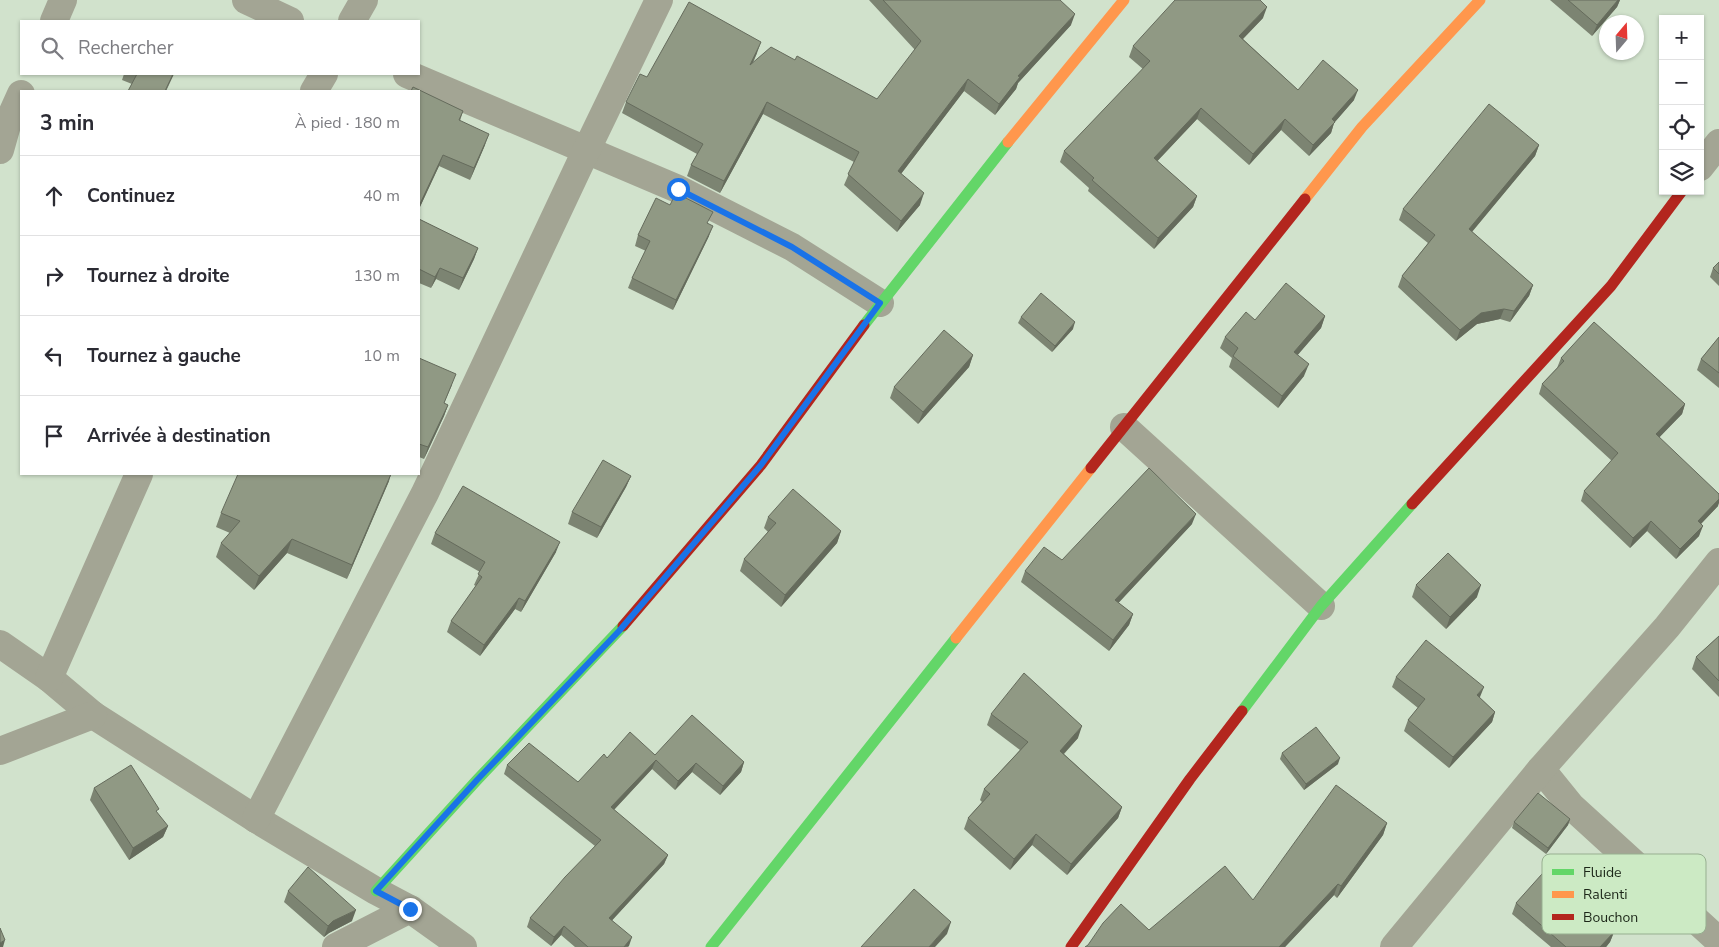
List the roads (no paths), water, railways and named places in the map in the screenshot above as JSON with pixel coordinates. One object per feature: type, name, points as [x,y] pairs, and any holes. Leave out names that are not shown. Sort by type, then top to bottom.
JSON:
[{"type":"street","points":[[54,20],[63,0]]},
{"type":"street","points":[[246,0],[288,20]]},
{"type":"street","points":[[353,20],[364,0]]},
{"type":"street","points":[[256,819],[425,493],[659,0]]},
{"type":"street","points":[[376,891],[477,780],[619,631],[761,465],[880,303],[1072,62],[1124,0]]},
{"type":"street","points":[[711,947],[1362,127],[1480,0]]},
{"type":"street","points":[[23,90],[30,75]]},
{"type":"street","points":[[315,90],[323,75]]},
{"type":"street","points":[[410,75],[678,189],[792,247],[880,303]]},
{"type":"street","points":[[0,150],[7,125],[20,97]]},
{"type":"street","points":[[1704,163],[1719,142]]},
{"type":"street","points":[[1071,947],[1190,779],[1321,606],[1611,286],[1679,195]]},
{"type":"street","points":[[1124,427],[1321,606]]},
{"type":"street","points":[[49,678],[139,475]]},
{"type":"street","points":[[1394,947],[1541,769],[1668,627],[1719,562]]},
{"type":"street","points":[[0,644],[49,678],[93,715],[256,819],[376,891],[410,909],[462,947]]},
{"type":"street","points":[[0,751],[93,715]]},
{"type":"street","points":[[1541,769],[1571,806],[1624,854]]},
{"type":"street","points":[[336,947],[410,909]]},
{"type":"street","points":[[1706,929],[1719,941]]}]
